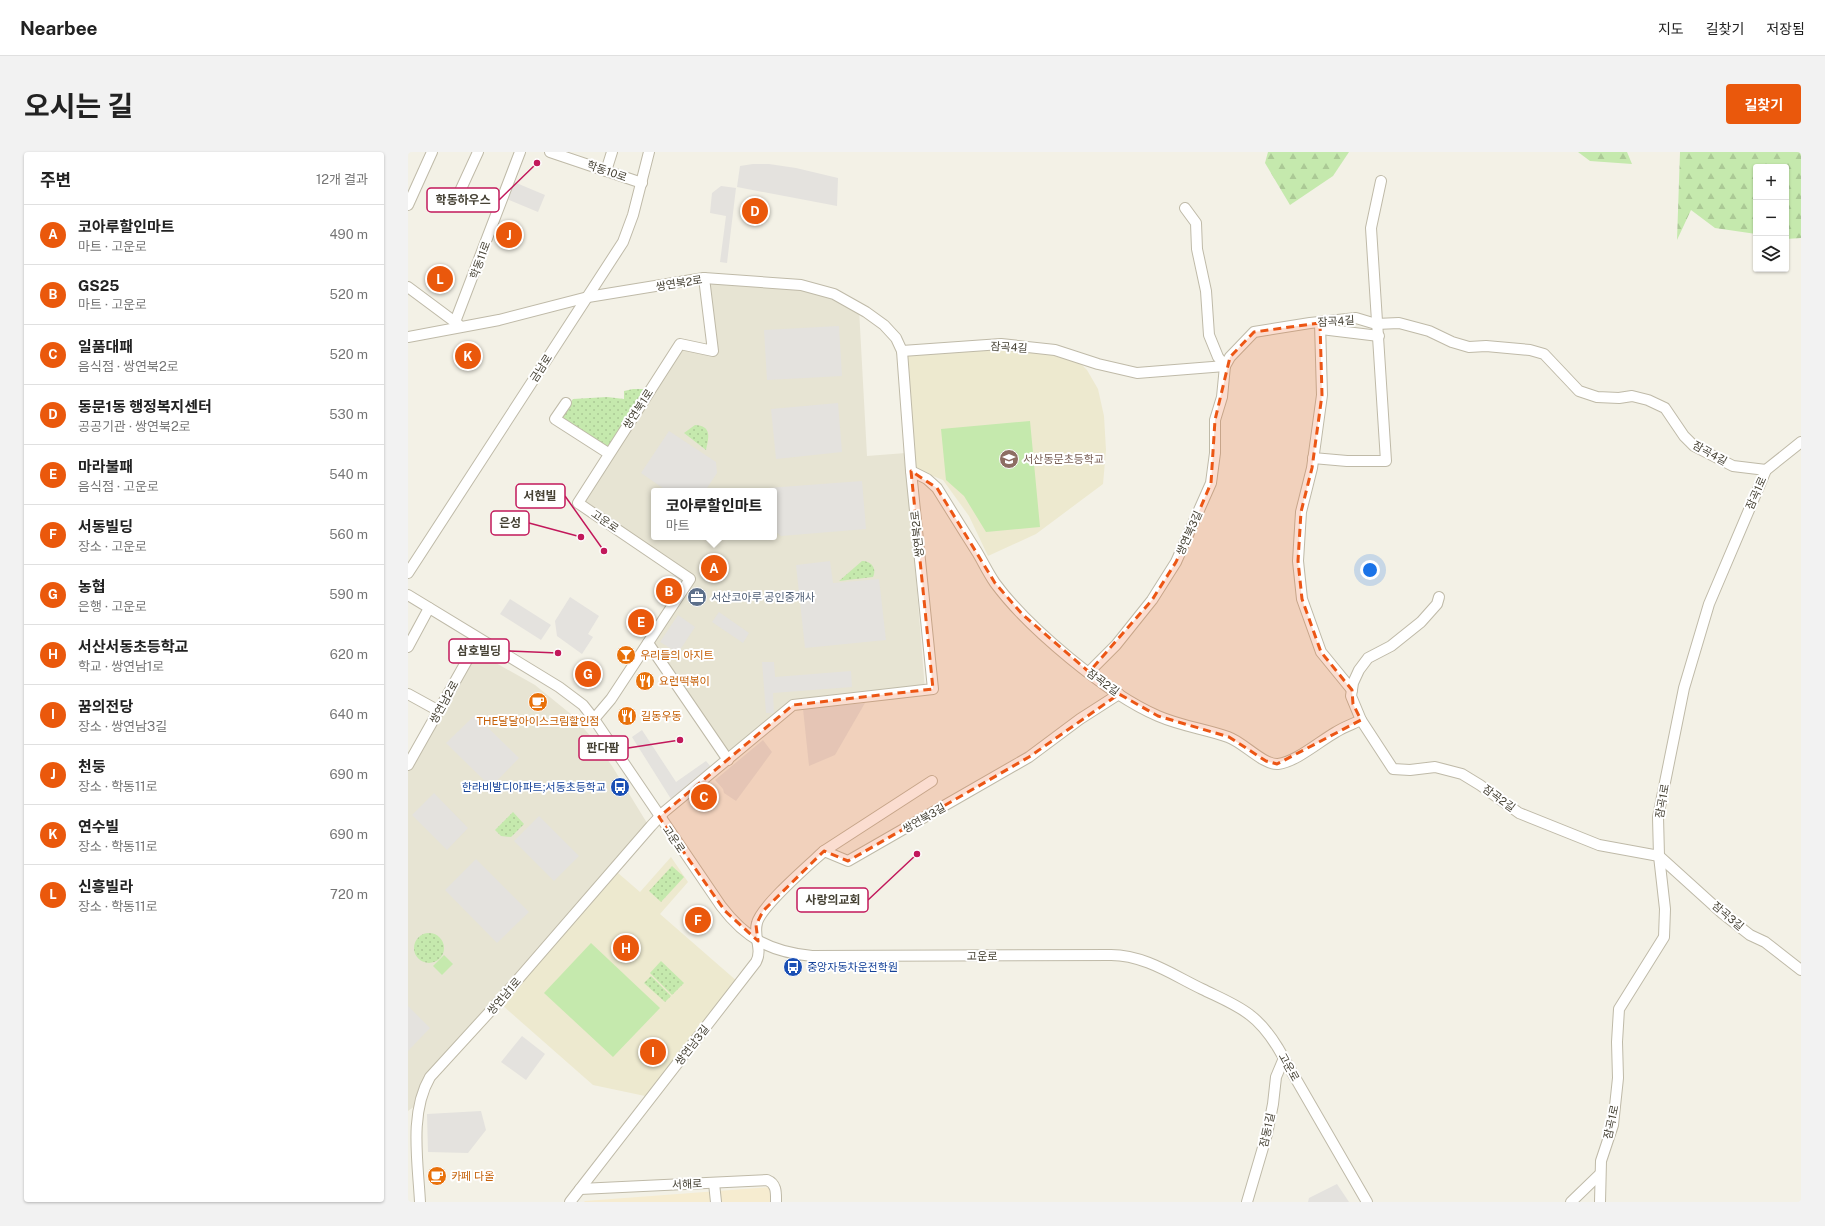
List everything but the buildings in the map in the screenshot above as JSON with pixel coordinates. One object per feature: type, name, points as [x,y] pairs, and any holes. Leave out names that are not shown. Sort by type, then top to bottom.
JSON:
[{"type":"street","points":[[408,205],[432,152]]},
{"type":"street","points":[[455,202],[478,152]]},
{"type":"street","name":"학동11로","points":[[458,324],[520,152]]},
{"type":"street","name":"학동10로","points":[[550,152],[642,183]]},
{"type":"street","points":[[606,171],[612,152]]},
{"type":"street","name":"금남로","points":[[408,573],[625,238],[632,220],[649,152]]},
{"type":"street","points":[[1314,458],[1347,461],[1386,461],[1372,228],[1381,181]]},
{"type":"street","points":[[1186,208],[1196,223],[1197,249],[1206,291],[1208,335],[1218,357],[1225,366]]},
{"type":"street","name":"쌍연북2로","points":[[588,297],[704,278],[801,285],[834,294],[860,308],[884,325],[896,338],[902,352],[910,471],[933,689],[794,705],[728,760]]},
{"type":"street","name":"쌍연북1로","points":[[578,503],[608,453],[680,344],[713,351],[704,278]]},
{"type":"street","points":[[408,287],[458,324]]},
{"type":"street","points":[[408,338],[458,324],[500,320],[588,297]]},
{"type":"street","name":"잠곡4길","points":[[902,352],[1001,344],[1055,350],[1098,364],[1137,373],[1225,366],[1230,357],[1254,332],[1320,326],[1356,318],[1378,324],[1399,323],[1429,331],[1452,342],[1469,347],[1486,346],[1530,350],[1544,354],[1579,391],[1597,397],[1619,398],[1632,396],[1648,400],[1665,408],[1684,436],[1694,446],[1734,466],[1766,470]]},
{"type":"street","points":[[1352,690],[1321,652],[1302,599],[1298,561],[1301,512],[1314,458],[1322,395],[1320,326],[1379,336]]},
{"type":"street","name":"쌍연북3길","points":[[1089,672],[1116,645],[1152,600],[1176,562],[1197,516],[1211,483],[1215,453],[1215,420],[1222,398],[1225,366]]},
{"type":"street","points":[[566,403],[555,419],[608,453]]},
{"type":"street","name":"잠곡1로","points":[[1600,1202],[1600,1161],[1613,1125],[1618,1078],[1617,1042],[1619,1009],[1664,937],[1665,909],[1659,856],[1658,817],[1684,688],[1709,604],[1766,470],[1801,442]]},
{"type":"street","name":"잠곡2길","points":[[910,471],[927,479],[937,488],[995,583],[1023,615],[1049,640],[1089,672],[1119,694],[1158,716],[1229,737],[1250,749],[1266,761],[1278,764],[1290,760],[1338,731],[1361,720]]},
{"type":"street","name":"고운로","points":[[578,503],[690,579],[611,699],[594,719]]},
{"type":"street","name":"고운로","points":[[408,595],[571,696],[584,706],[721,906],[736,924],[758,941],[783,952],[819,957],[1111,955],[1129,956],[1156,966],[1246,1012],[1269,1034],[1367,1202]]},
{"type":"street","points":[[1352,690],[1356,676],[1368,658],[1391,646],[1421,622],[1437,604],[1439,596]]},
{"type":"street","points":[[408,647],[429,608]]},
{"type":"street","name":"쌍연남2로","points":[[408,765],[479,639]]},
{"type":"street","points":[[648,643],[728,760]]},
{"type":"street","name":"잠곡2길","points":[[1352,690],[1353,704],[1361,720],[1392,769],[1410,770],[1435,767],[1462,774],[1519,813],[1599,844],[1659,856]]},
{"type":"street","points":[[408,694],[439,711]]},
{"type":"street","name":"쌍연북3길","points":[[824,851],[848,861],[1029,757],[1080,719],[1119,694]]},
{"type":"street","name":"쌍연남1로","points":[[420,1202],[413,1117],[430,1077],[494,1007],[659,817],[728,760]]},
{"type":"street","points":[[758,941],[756,925],[763,910],[824,851],[932,781]]},
{"type":"street","name":"잠곡3길","points":[[1659,856],[1722,913],[1750,935],[1765,942],[1801,970]]},
{"type":"street","name":"쌍연남3길","points":[[570,1202],[756,962],[759,951],[758,941]]},
{"type":"street","name":"잠동1길","points":[[1247,1202],[1267,1134],[1273,1104],[1276,1077],[1284,1058]]},
{"type":"street","points":[[1571,1202],[1600,1174]]},
{"type":"street","name":"서해로","points":[[580,1189],[767,1180],[775,1187],[776,1202]]},
{"type":"street","points":[[714,1182],[716,1202]]},
{"type":"highlighted area","points":[[1320,323],[1322,395],[1312,468],[1301,512],[1298,561],[1302,599],[1321,652],[1352,690],[1353,704],[1361,720],[1277,764],[1266,761],[1229,737],[1158,716],[1119,694],[1029,757],[848,861],[824,851],[763,911],[756,925],[758,941],[725,911],[659,817],[793,705],[933,689],[911,471],[937,488],[995,583],[1023,615],[1089,672],[1152,600],[1176,562],[1197,516],[1211,483],[1215,420],[1230,357],[1254,332]]},
{"type":"shaded area","points":[[769,164],[796,168],[838,178],[837,206],[737,187],[740,166]]},
{"type":"shaded area","points":[[514,182],[545,195],[538,212],[507,199]]},
{"type":"shaded area","points":[[721,186],[736,188],[727,263],[720,262],[726,216],[710,213],[712,193]]},
{"type":"shaded area","points":[[704,278],[801,285],[859,309],[867,456],[906,453],[925,690],[794,705],[728,760],[649,644],[690,579],[578,503],[680,344],[713,351]]},
{"type":"shaded area","points":[[839,326],[842,376],[767,380],[764,330]]},
{"type":"shaded area","name":"서산동문초등학교","points":[[998,347],[1053,354],[1081,364],[1087,370],[1098,389],[1104,416],[1106,450],[1103,484],[1036,534],[988,556],[969,516],[943,480],[912,468],[908,354]]},
{"type":"shaded area","points":[[838,403],[842,452],[776,459],[771,409]]},
{"type":"shaded area","points":[[669,431],[716,462],[717,473],[707,488],[663,488],[641,473]]},
{"type":"shaded area","points":[[862,481],[866,529],[781,536],[777,533],[777,488],[768,488]]},
{"type":"shaded area","points":[[830,561],[833,583],[879,579],[886,640],[805,648],[796,565]]},
{"type":"shaded area","points":[[570,597],[599,616],[588,634],[593,637],[582,654],[557,636],[555,621]]},
{"type":"shaded area","points":[[510,599],[551,625],[541,640],[500,614]]},
{"type":"shaded area","points":[[719,612],[749,633],[743,643],[712,622]]},
{"type":"shaded area","points":[[678,615],[695,627],[678,653],[660,642]]},
{"type":"shaded area","points":[[476,654],[480,654],[535,685],[572,715],[593,739],[612,766],[647,823],[622,854],[430,1075],[415,1106],[408,1111],[408,768]]},
{"type":"shaded area","points":[[762,662],[774,662],[775,677],[851,671],[852,687],[773,693],[774,713],[766,713]]},
{"type":"shaded area","points":[[865,703],[835,755],[809,766],[803,709]]},
{"type":"shaded area","points":[[475,715],[519,758],[491,787],[446,743]]},
{"type":"shaded area","points":[[642,730],[676,782],[706,761],[711,767],[671,799],[632,737]]},
{"type":"shaded area","points":[[763,740],[772,752],[736,801],[724,793],[723,789],[715,780]]},
{"type":"shaded area","points":[[434,793],[468,828],[447,850],[412,815]]},
{"type":"shaded area","points":[[539,816],[579,856],[554,881],[514,841]]},
{"type":"shaded area","points":[[671,857],[688,882],[660,914],[738,982],[645,1096],[593,1085],[502,1005],[618,873],[640,892]]},
{"type":"shaded area","points":[[476,859],[529,912],[497,943],[445,890]]},
{"type":"shaded area","points":[[408,1006],[430,1028],[408,1051]]},
{"type":"shaded area","points":[[522,1036],[545,1054],[526,1080],[501,1062]]},
{"type":"shaded area","points":[[481,1111],[486,1130],[468,1153],[428,1152],[427,1114]]},
{"type":"shaded area","points":[[1337,1184],[1349,1202],[1308,1202],[1309,1198]]},
{"type":"shaded area","points":[[771,1187],[772,1202],[584,1202],[585,1201]]},
{"type":"green space","points":[[1268,152],[1349,152],[1333,176],[1290,205],[1265,163]]},
{"type":"green space","points":[[1578,152],[1627,152],[1632,164],[1590,161]]},
{"type":"green space","points":[[1680,152],[1801,152],[1801,238],[1789,239],[1789,164],[1753,164],[1753,234],[1715,228],[1691,210],[1677,240]]},
{"type":"green space","points":[[633,389],[647,389],[610,446],[604,447],[563,421],[562,414],[573,399],[607,397],[624,399],[624,391]]},
{"type":"green space","points":[[1030,421],[1040,527],[986,532],[964,496],[946,480],[941,429]]},
{"type":"green space","points":[[695,425],[707,430],[708,441],[706,450],[684,433]]},
{"type":"green space","points":[[862,561],[868,562],[874,568],[873,577],[839,581]]},
{"type":"green space","points":[[513,812],[524,824],[511,837],[501,836],[495,830]]},
{"type":"green space","points":[[672,866],[684,877],[661,902],[649,891]]},
{"type":"green space","points":[[429,933],[440,937],[444,948],[440,959],[429,963],[418,959],[414,948],[418,937]]},
{"type":"green space","points":[[591,943],[660,1008],[613,1057],[544,993]]},
{"type":"green space","points":[[444,955],[453,964],[442,975],[433,966]]},
{"type":"green space","points":[[661,961],[684,983],[672,995],[650,973]]},
{"type":"green space","points":[[651,976],[671,996],[665,1002],[644,983]]},
{"type":"place","name":"학동하우스","points":[[537,163]]},
{"type":"place","name":"동문1동 행정복지센터","points":[[755,211]]},
{"type":"place","name":"천둥","points":[[509,235]]},
{"type":"place","name":"신흥빌라","points":[[440,279]]},
{"type":"place","name":"연수빌","points":[[468,356]]},
{"type":"place","name":"서산동문초등학교","points":[[1009,459]]},
{"type":"place","name":"은성","points":[[581,537]]},
{"type":"place","name":"서현빌","points":[[604,551]]},
{"type":"place","name":"코아루할인마트","points":[[714,568]]},
{"type":"place","name":"GS25","points":[[669,591]]},
{"type":"place","name":"서산코아루 공인중개사","points":[[697,597]]},
{"type":"place","name":"마라불패","points":[[641,622]]},
{"type":"place","name":"삼호빌딩","points":[[558,653]]},
{"type":"place","name":"우리들의 아지트","points":[[626,655]]},
{"type":"place","name":"농협","points":[[588,674]]},
{"type":"place","name":"요런떡볶이","points":[[645,681]]},
{"type":"place","name":"THE달달아이스크림할인점","points":[[538,702]]},
{"type":"place","name":"길동우동","points":[[627,716]]},
{"type":"place","name":"판다팜","points":[[680,740]]},
{"type":"place","name":"한라비발디아파트;서동초등학교","points":[[620,787]]},
{"type":"place","name":"일품대패","points":[[704,797]]},
{"type":"place","name":"사랑의교회","points":[[917,854]]},
{"type":"place","name":"서동빌딩","points":[[698,920]]},
{"type":"place","name":"서산서동초등학교","points":[[626,948]]},
{"type":"place","name":"중앙자동차운전학원","points":[[793,967]]},
{"type":"place","name":"꿈의전당","points":[[653,1052]]},
{"type":"place","name":"카페 다올","points":[[437,1176]]}]
